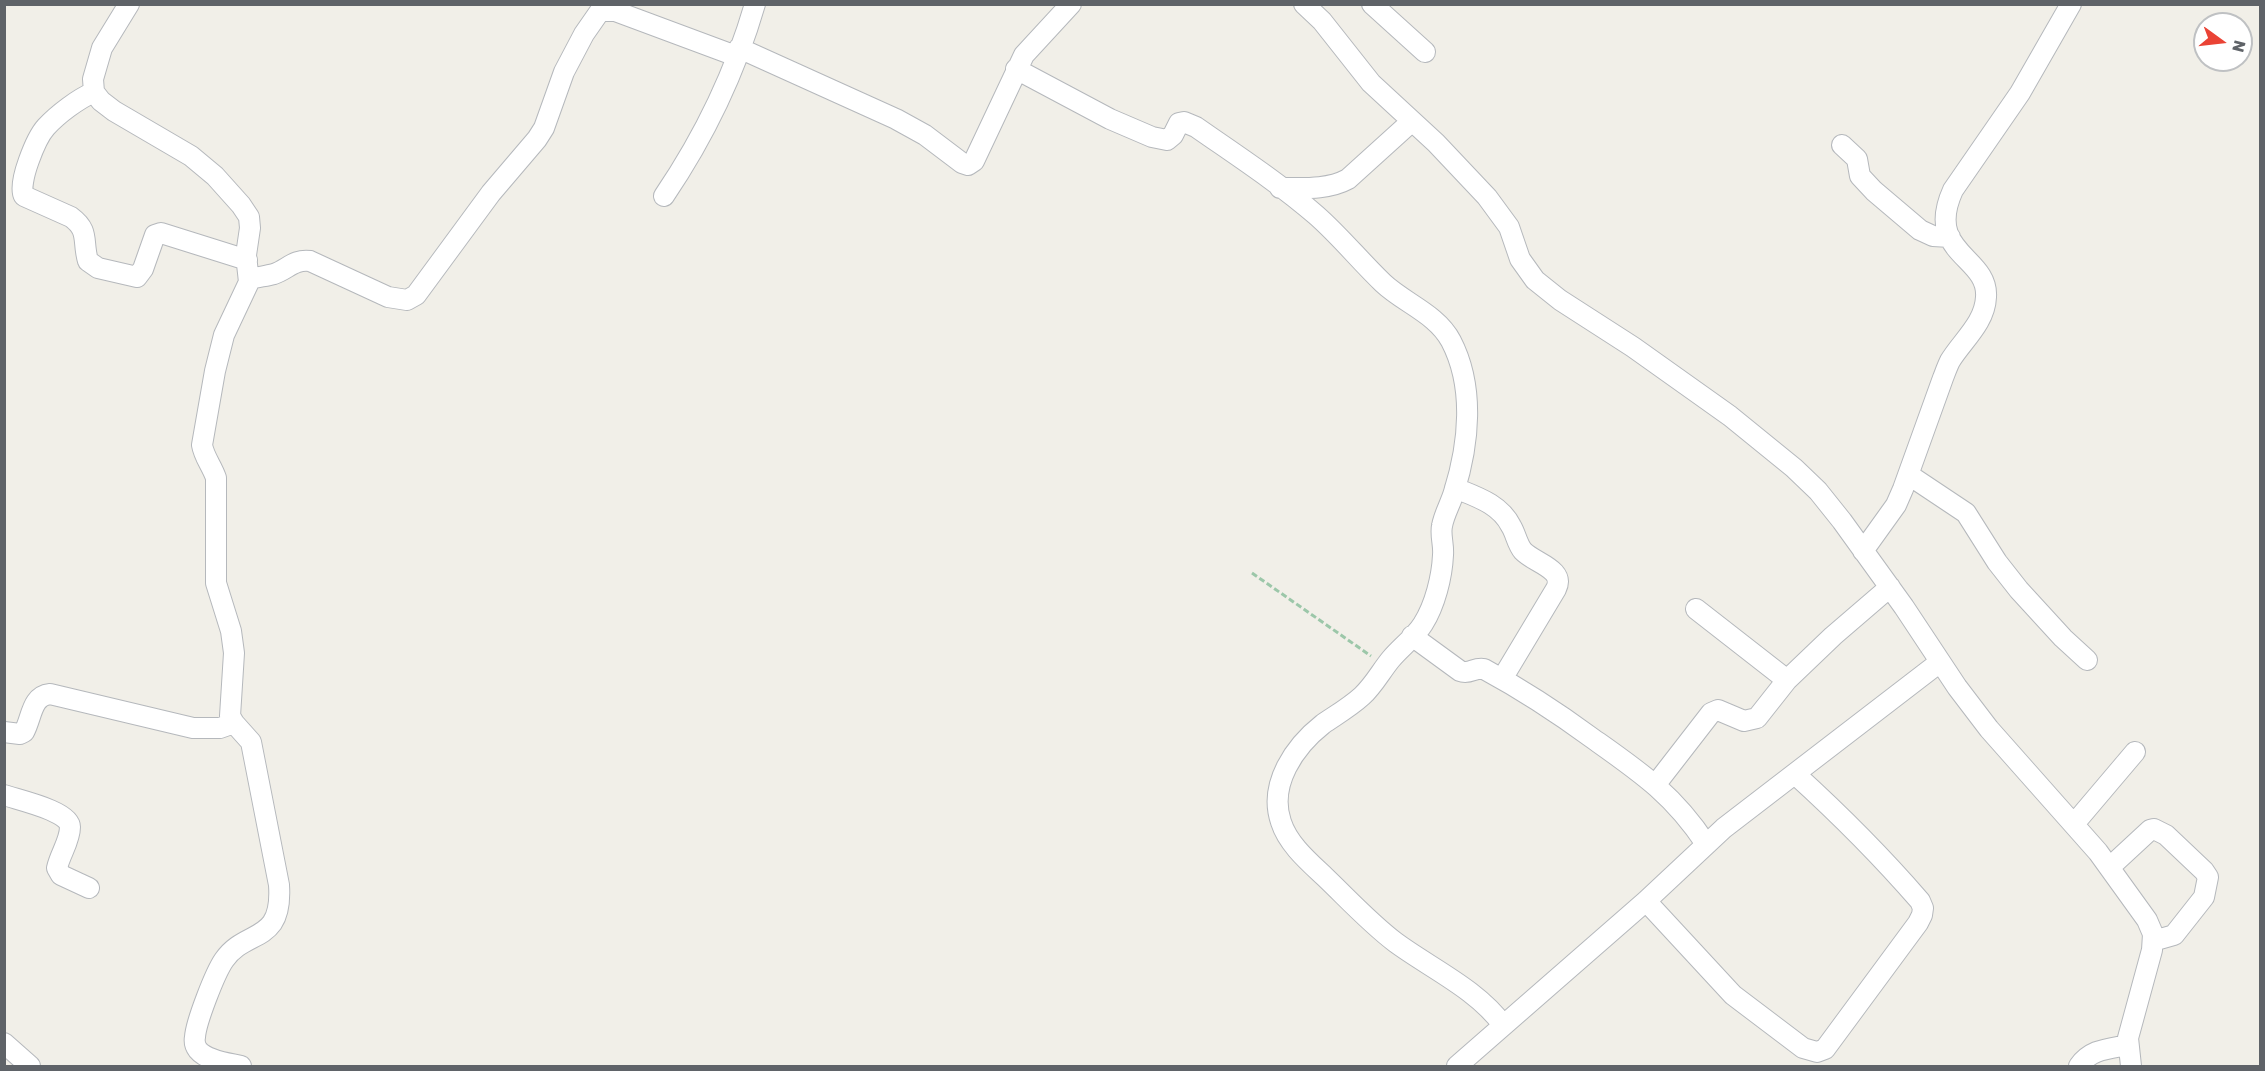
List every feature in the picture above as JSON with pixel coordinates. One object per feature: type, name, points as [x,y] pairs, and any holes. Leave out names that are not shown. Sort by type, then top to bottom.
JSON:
[{"type":"street","points":[[129,4],[102,48],[93,79],[94,92],[114,111],[191,156],[216,177],[249,217],[250,228],[246,255],[247,291],[224,335],[202,445],[216,478],[216,583],[231,631],[234,653],[230,716],[251,742],[280,900],[271,925],[263,933],[232,951],[224,960],[195,1035],[195,1043],[202,1054],[240,1066]]},
{"type":"street","points":[[664,196],[702,137],[738,52],[755,4]]},
{"type":"street","points":[[94,92],[83,96],[45,129],[25,173],[21,188],[24,196],[78,222],[84,231],[88,261],[98,268],[137,277],[143,269],[154,236],[161,233],[248,269],[278,273],[294,262],[310,261],[388,297],[407,300],[416,295],[491,193],[537,139],[544,128],[564,72],[584,34],[600,11],[615,11],[738,52],[896,119],[926,135],[965,165],[974,161],[1016,69],[1030,46],[1071,4]]},
{"type":"street","points":[[1372,4],[1425,52]]},
{"type":"street","points":[[1863,551],[1896,505],[1909,475],[1942,378],[1950,362],[1978,323],[1986,298],[1980,277],[1950,237],[1945,226],[1945,214],[1953,190],[2020,93],[2071,4]]},
{"type":"street","points":[[1314,8],[1371,83],[1456,163],[1501,213],[1509,227],[1520,259],[1535,280],[1560,300],[1633,347],[1730,416],[1794,468],[1818,491],[1890,587],[1940,662],[1989,729],[2110,867],[2147,920],[2153,934],[2128,1045],[2132,1066]]},
{"type":"street","points":[[1016,69],[1110,119],[1152,137],[1167,140],[1173,135],[1179,123],[1189,123],[1314,213],[1385,285],[1443,328],[1450,340],[1464,378],[1467,403],[1465,443],[1455,488],[1442,522],[1443,557],[1437,587],[1425,622],[1370,688],[1321,726],[1296,753],[1278,788],[1277,806],[1280,821],[1297,850],[1392,940],[1484,1003],[1503,1025]]},
{"type":"street","points":[[1280,188],[1316,187],[1340,183],[1357,171],[1411,122]]},
{"type":"street","points":[[1842,145],[1857,159],[1860,176],[1874,191],[1920,230],[1933,236],[1950,237]]},
{"type":"street","points":[[1909,475],[1966,513],[1997,562],[2019,591],[2087,660]]},
{"type":"street","points":[[1455,488],[1494,506],[1507,519],[1525,554],[1558,577],[1556,589],[1502,679]]},
{"type":"street","points":[[1656,784],[1711,713],[1715,710],[1722,711],[1744,721],[1757,718],[1787,680],[1833,636],[1890,587]]},
{"type":"street","points":[[1696,609],[1787,680]]},
{"type":"street","points":[[1412,636],[1463,672],[1484,669],[1559,714],[1656,784],[1679,807],[1706,844]]},
{"type":"street","points":[[1457,1066],[1646,901],[1706,844],[1940,662]]},
{"type":"street","points":[[4,732],[20,734],[24,732],[34,704],[45,694],[193,728],[220,729],[234,723]]},
{"type":"street","points":[[2074,824],[2134,752]]},
{"type":"street","points":[[1646,901],[1722,986],[1740,1001],[1803,1048],[1817,1052],[1825,1049],[1918,923],[1923,908],[1920,901],[1886,862],[1846,820],[1795,774]]},
{"type":"street","points":[[4,795],[66,817],[70,825],[69,832],[57,868],[61,875],[89,888]]},
{"type":"street","points":[[2110,867],[2150,830],[2154,829],[2166,835],[2204,871],[2208,878],[2204,897],[2174,935],[2153,941]]},
{"type":"street","points":[[4,1043],[30,1066]]},
{"type":"street","points":[[2079,1066],[2085,1058],[2098,1050],[2128,1045]]},
{"type":"path","points":[[1252,573],[1386,666]]}]
